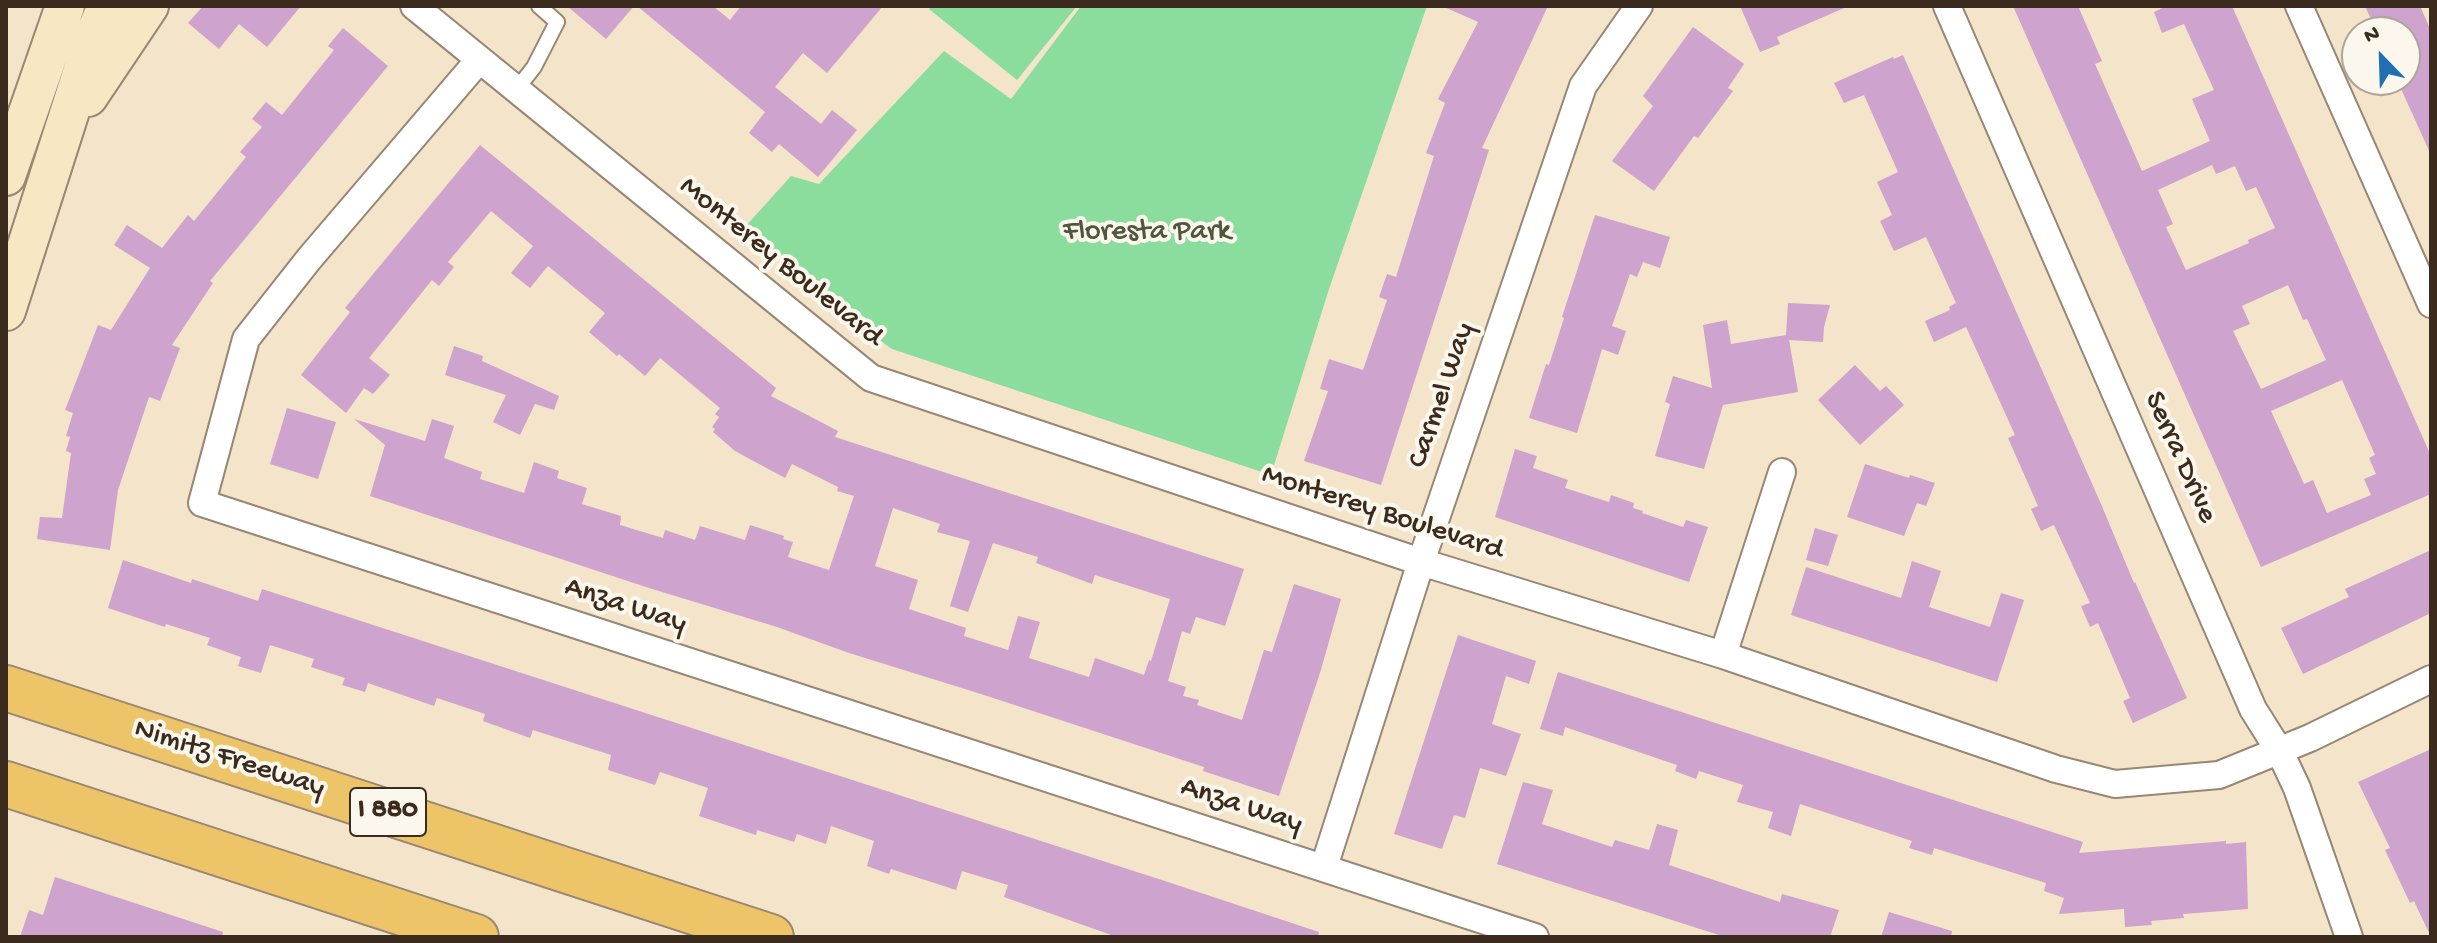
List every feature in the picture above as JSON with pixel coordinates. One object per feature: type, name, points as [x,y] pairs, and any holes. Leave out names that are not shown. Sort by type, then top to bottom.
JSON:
[{"type":"highway","name":"Nimitz Freeway","points":[[6,688],[771,937]]},
{"type":"highway","points":[[6,784],[476,937]]},
{"type":"street","points":[[6,176],[65,6]]},
{"type":"street","points":[[6,311],[93,39],[107,6]]},
{"type":"street","points":[[61,136],[149,6]]},
{"type":"street","name":"Monterey Boulevard","points":[[414,6],[871,378],[1421,562],[1723,655],[2056,769],[2115,784],[2219,775],[2280,752],[2431,679]]},
{"type":"street","name":"Carmel Way","points":[[1324,867],[1421,562],[1583,86],[1639,6]]},
{"type":"street","name":"Serra Drive","points":[[1947,6],[2253,709],[2280,752],[2297,788],[2349,937]]},
{"type":"street","points":[[2299,6],[2431,304]]},
{"type":"street","name":"Anza Way","points":[[479,60],[319,247],[246,339],[202,503],[1535,937]]},
{"type":"street","points":[[1723,655],[1782,472]]},
{"type":"lane","points":[[516,90],[534,67],[557,22],[539,6]]},
{"type":"green space","points":[[932,6],[1077,6],[1017,80],[929,9]]},
{"type":"green space","name":"Floresta Park","points":[[1081,6],[1427,6],[1329,289],[1271,475],[892,349],[843,314],[744,228],[791,176],[819,184],[944,51],[1011,99]]},
{"type":"building","points":[[203,6],[301,6],[267,47],[239,24],[219,49],[188,23]]},
{"type":"building","points":[[567,6],[634,6],[606,39]]},
{"type":"building","points":[[637,6],[713,6],[730,20],[741,6],[883,6],[827,73],[803,53],[775,87],[821,124],[832,110],[857,130],[818,177],[779,144],[772,152],[749,133],[765,112]]},
{"type":"building","points":[[1442,6],[1548,6],[1482,148],[1489,150],[1381,485],[1304,461],[1328,391],[1320,389],[1329,359],[1363,370],[1387,300],[1379,297],[1387,274],[1396,277],[1434,156],[1426,153],[1445,103],[1438,99],[1478,22]]},
{"type":"building","points":[[1740,6],[1849,6],[1777,37],[1780,44],[1760,52]]},
{"type":"building","points":[[2013,6],[2078,6],[2102,61],[2095,64],[2142,171],[2210,141],[2192,99],[2214,90],[2184,24],[2162,33],[2154,12],[2167,6],[2232,6],[2431,456],[2431,494],[2261,567]],"holes":[[[2212,165],[2216,174],[2235,166],[2246,191],[2256,187],[2275,228],[2248,240],[2249,243],[2186,270],[2166,227],[2173,224],[2158,190]],[[2288,285],[2303,320],[2307,319],[2326,360],[2261,389],[2233,331],[2250,324],[2242,306]],[[2342,380],[2375,455],[2369,458],[2376,474],[2364,479],[2371,495],[2327,513],[2313,480],[2304,484],[2271,411]]]},
{"type":"building","points":[[2365,6],[2420,6],[2431,31],[2431,155],[2404,96],[2421,96],[2421,16],[2370,16]]},
{"type":"building","points":[[1693,27],[1744,64],[1728,88],[1733,91],[1698,138],[1694,136],[1654,191],[1612,161],[1653,106],[1643,96]]},
{"type":"building","points":[[343,28],[388,66],[210,281],[213,283],[172,345],[180,348],[160,401],[149,397],[118,490],[110,550],[37,539],[40,517],[62,518],[71,453],[66,451],[70,437],[66,436],[73,413],[65,410],[98,325],[111,330],[150,268],[114,245],[127,225],[162,248],[188,215],[194,221],[246,157],[240,152],[262,127],[252,119],[266,102],[282,115],[334,50],[328,46]]},
{"type":"building","points":[[1903,55],[2187,698],[2133,723],[2123,701],[2130,698],[2098,623],[2090,627],[2081,606],[2090,603],[2054,525],[2041,531],[2031,509],[2038,506],[2008,438],[2015,435],[1966,327],[1934,342],[1925,321],[1950,310],[1949,307],[1956,303],[1926,237],[1894,251],[1880,221],[1892,215],[1877,182],[1898,172],[1864,95],[1844,103],[1834,83]]},
{"type":"building","points":[[480,145],[776,388],[771,396],[838,431],[835,437],[1244,569],[1225,626],[1196,617],[1190,634],[1182,631],[1168,681],[1186,687],[1183,696],[1199,700],[1197,705],[1242,720],[1264,650],[1272,652],[1294,584],[1341,599],[1279,796],[1203,771],[1204,767],[370,496],[385,445],[354,419],[425,441],[432,419],[454,426],[444,458],[482,472],[480,479],[524,493],[534,462],[559,471],[557,478],[587,488],[582,504],[621,516],[620,525],[663,538],[665,530],[695,540],[700,526],[745,540],[750,525],[793,542],[788,557],[829,570],[854,496],[837,491],[838,487],[792,464],[785,478],[735,451],[713,432],[715,429],[712,427],[719,417],[715,414],[720,408],[660,358],[645,376],[619,354],[617,356],[589,332],[605,313],[548,266],[530,288],[511,273],[533,246],[491,211],[448,262],[454,267],[439,286],[432,280],[369,358],[390,375],[373,394],[364,388],[346,413],[301,375],[350,312],[345,308]],"holes":[[[893,508],[940,524],[937,532],[970,541],[950,606],[968,612],[993,543],[1038,557],[1036,563],[1092,584],[1095,575],[1170,599],[1144,675],[1095,658],[1089,677],[1029,658],[1040,622],[1018,616],[1008,650],[964,636],[966,628],[909,609],[918,580],[875,566]]]},
{"type":"building","points":[[1595,215],[1670,237],[1660,268],[1643,262],[1637,277],[1630,274],[1612,326],[1626,331],[1618,355],[1602,349],[1577,433],[1529,418],[1546,364],[1549,365]]},
{"type":"building","points":[[1788,303],[1830,305],[1823,342],[1789,340],[1798,392],[1723,405],[1704,469],[1655,456],[1670,404],[1665,402],[1673,376],[1712,388],[1703,325],[1727,320],[1731,344],[1786,335]]},
{"type":"building","points":[[454,346],[483,356],[482,361],[559,396],[554,410],[535,404],[520,435],[493,422],[506,395],[445,375]]},
{"type":"building","points":[[1855,365],[1880,391],[1886,386],[1904,405],[1860,445],[1818,400]]},
{"type":"building","points":[[287,408],[336,422],[318,479],[270,464]]},
{"type":"building","points":[[1515,449],[1537,456],[1533,468],[1568,480],[1565,488],[1609,502],[1611,495],[1634,503],[1633,508],[1642,513],[1683,527],[1686,520],[1708,527],[1689,582],[1495,517]]},
{"type":"building","points":[[1865,464],[1935,483],[1926,506],[1917,503],[1904,536],[1847,517]]},
{"type":"building","points":[[1815,528],[1838,535],[1828,566],[1806,560]]},
{"type":"building","points":[[2431,550],[2431,613],[2303,674],[2281,628],[2349,597],[2345,589]]},
{"type":"building","points":[[123,560],[258,601],[262,589],[1174,884],[1319,932],[1318,937],[1117,937],[1004,897],[1008,885],[962,871],[956,890],[891,869],[889,874],[867,866],[874,841],[831,826],[826,844],[797,834],[794,842],[757,830],[756,835],[699,816],[708,788],[660,772],[655,785],[608,770],[611,755],[533,730],[530,738],[483,721],[485,714],[437,698],[434,706],[368,683],[365,692],[342,685],[345,678],[311,667],[314,659],[270,645],[261,673],[238,666],[241,657],[207,645],[210,638],[108,608]]},
{"type":"building","points":[[1912,561],[1941,571],[1929,607],[1990,627],[2001,593],[2024,600],[1997,682],[1791,615],[1806,567],[1901,598]]},
{"type":"building","points":[[1458,635],[1536,661],[1529,684],[1506,676],[1492,724],[1521,734],[1506,776],[1480,768],[1465,818],[1454,815],[1442,849],[1394,834]]},
{"type":"building","points":[[1558,672],[2083,842],[2079,853],[2246,842],[2248,909],[2183,914],[2184,918],[2125,927],[2124,909],[2059,914],[2064,898],[2044,891],[2046,883],[1934,848],[1932,855],[1909,848],[1912,841],[1800,804],[1791,836],[1768,828],[1773,812],[1737,802],[1743,785],[1699,771],[1696,779],[1675,771],[1677,765],[1565,727],[1563,736],[1540,729]]},
{"type":"building","points":[[2431,749],[2431,937],[2414,901],[2410,903],[2385,850],[2390,848],[2358,782]]},
{"type":"building","points":[[1523,782],[1553,790],[1542,824],[1612,847],[1615,840],[1649,850],[1657,824],[1678,830],[1669,865],[1780,902],[1782,894],[1839,910],[1830,937],[1725,937],[1497,864]]},
{"type":"building","points":[[55,877],[223,932],[222,937],[20,937],[29,910],[43,915]]},
{"type":"building","points":[[1889,912],[1952,931],[1951,937],[1881,937]]}]
